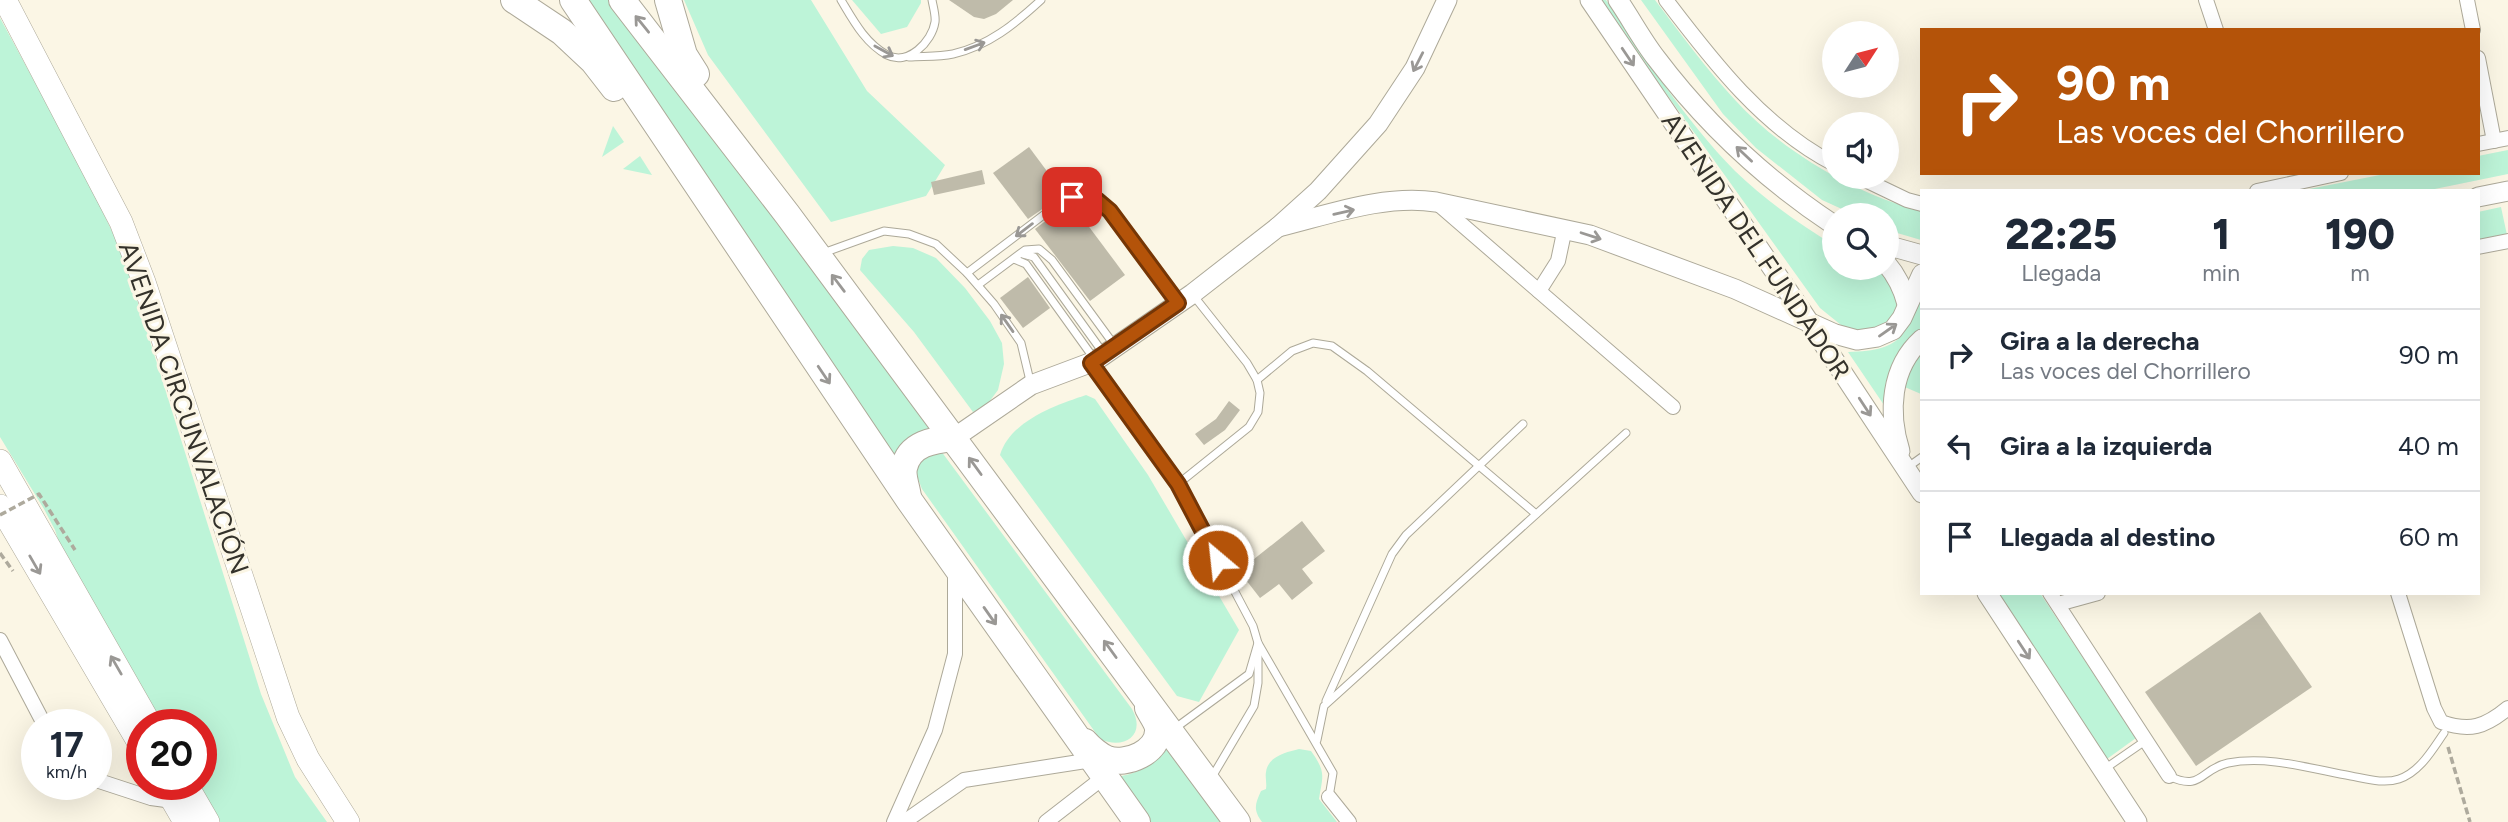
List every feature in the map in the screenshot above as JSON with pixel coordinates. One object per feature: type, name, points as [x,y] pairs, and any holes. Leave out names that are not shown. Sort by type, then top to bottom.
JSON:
[{"type":"highway","points":[[514,0],[562,32],[593,61],[772,298]]},
{"type":"highway","points":[[573,0],[909,500],[1138,822]]},
{"type":"highway","points":[[622,0],[787,214],[1237,822]]},
{"type":"highway","points":[[668,0],[684,55],[787,214]]},
{"type":"highway","points":[[909,500],[903,469],[910,456],[919,446],[931,440],[954,438]]},
{"type":"highway","points":[[1060,715],[1088,746],[1108,759],[1142,756],[1156,738],[1158,727],[1136,684]]},
{"type":"main road","name":"AVENIDA CIRCUNVALACIÓN","points":[[5,0],[121,222],[144,282],[288,717],[308,759],[348,822]]},
{"type":"main road","points":[[954,438],[1031,385],[1101,356],[1185,299],[1278,227],[1318,191],[1378,124],[1415,68],[1447,0]]},
{"type":"main road","name":"AVENIDA DEL FUNDADOR","points":[[1590,0],[1811,325],[1913,463],[1920,486]]},
{"type":"main road","name":"AVENIDA DEL FUNDADOR","points":[[1618,0],[1654,56],[1680,89],[1710,122],[1794,199]]},
{"type":"main road","points":[[2480,197],[2508,192]]},
{"type":"main road","points":[[1794,199],[1822,213]]},
{"type":"main road","points":[[1794,199],[1822,217]]},
{"type":"main road","points":[[1278,227],[1380,203],[1419,200],[1436,202],[1590,235],[1735,289],[1811,325],[1857,340],[1877,337],[1893,330],[1902,318],[1920,278]]},
{"type":"main road","points":[[1899,249],[1920,254]]},
{"type":"main road","points":[[1899,280],[1906,304]]},
{"type":"main road","points":[[1913,463],[1894,430],[1895,386],[1912,347],[1920,341]]},
{"type":"main road","points":[[0,461],[141,709]]},
{"type":"main road","points":[[0,506],[126,721]]},
{"type":"main road","points":[[1988,595],[2137,822]]},
{"type":"main road","points":[[177,800],[185,822]]},
{"type":"main road","points":[[185,800],[208,822]]},
{"type":"street","points":[[1666,0],[1746,98],[1806,150],[1822,158]]},
{"type":"street","points":[[2206,0],[2215,28]]},
{"type":"street","points":[[2467,0],[2473,28]]},
{"type":"street","points":[[2480,65],[2501,140],[2480,144]]},
{"type":"street","points":[[2268,189],[2332,175]]},
{"type":"street","points":[[1883,189],[1907,201],[1920,204]]},
{"type":"street","points":[[1436,202],[1673,407]]},
{"type":"street","points":[[1539,291],[1558,261],[1565,229]]},
{"type":"street","points":[[2480,247],[2508,241]]},
{"type":"street","points":[[894,822],[935,730],[956,654],[955,566]]},
{"type":"street","points":[[2083,595],[2054,599],[2169,776]]},
{"type":"street","points":[[2399,595],[2434,708],[2441,722],[2459,728],[2492,721],[2508,708]]},
{"type":"street","points":[[0,640],[36,709]]},
{"type":"street","points":[[904,822],[964,780],[1098,769]]},
{"type":"street","points":[[1046,822],[1098,769]]},
{"type":"street","points":[[1329,797],[1349,822]]},
{"type":"lane","points":[[841,0],[858,27],[874,45],[890,57],[952,54],[986,42],[1017,22],[1041,0]]},
{"type":"lane","points":[[908,57],[920,48],[935,21],[932,0]]},
{"type":"lane","points":[[967,273],[1062,201],[1072,197],[1084,197],[1097,200],[1110,211],[1185,299],[1247,363],[1257,380],[1260,393],[1258,412],[1249,427],[1178,484]]},
{"type":"lane","points":[[817,255],[884,231],[909,234],[936,244],[978,285],[1021,342],[1031,385]]},
{"type":"lane","points":[[978,285],[1032,248],[1045,253],[1101,356],[1178,484],[1253,626],[1258,643],[1259,664],[1254,706],[1209,783]]},
{"type":"lane","points":[[1021,254],[1028,253],[1034,257],[1101,356]]},
{"type":"lane","points":[[1014,259],[1026,264],[1101,356]]},
{"type":"lane","points":[[1257,380],[1292,351],[1312,343],[1332,346],[1367,371],[1536,514]]},
{"type":"lane","points":[[1317,741],[1324,706],[1392,554],[1406,535],[1523,424]]},
{"type":"lane","points":[[1324,706],[1626,433]]},
{"type":"lane","points":[[1150,748],[1249,674],[1258,643]]},
{"type":"lane","points":[[1258,643],[1317,741],[1333,773],[1329,797]]},
{"type":"lane","points":[[2169,776],[2183,782],[2197,780],[2227,763],[2266,761],[2379,781],[2398,779],[2426,760],[2444,733]]},
{"type":"lane","points":[[2103,770],[2147,740]]},
{"type":"path","points":[[0,515],[39,494],[75,550]]},
{"type":"path","points":[[2444,733],[2470,822]]},
{"type":"green space","points":[[583,0],[611,0],[936,428],[895,462]]},
{"type":"green space","points":[[684,0],[811,0],[867,91],[945,165],[926,196],[831,222],[708,55]]},
{"type":"green space","points":[[852,0],[921,0],[921,3],[907,27],[881,34]]},
{"type":"green space","points":[[1599,0],[1606,0],[1683,110],[1735,171],[1758,192],[1822,238],[1822,280],[1889,280],[1897,300],[1896,311],[1888,324],[1858,332],[1841,325],[1820,308]]},
{"type":"green space","points":[[1641,0],[1655,0],[1725,89],[1755,120],[1822,170],[1822,189],[1861,189],[1896,203],[1829,203],[1756,148],[1723,114]]},
{"type":"green space","points":[[0,18],[83,171],[122,252],[261,694],[295,777],[327,822],[218,822],[205,800],[217,800],[217,709],[152,709],[66,564],[55,530],[0,437]]},
{"type":"green space","points":[[613,126],[624,142],[602,157]]},
{"type":"green space","points":[[2508,150],[2508,174],[2435,189],[2309,189],[2380,175],[2480,175],[2480,156]]},
{"type":"green space","points":[[640,156],[652,175],[623,169]]},
{"type":"green space","points":[[1899,204],[1920,211],[1920,240],[1899,234]]},
{"type":"green space","points":[[2501,207],[2507,235],[2480,241],[2480,212]]},
{"type":"green space","points":[[893,246],[913,248],[936,258],[965,288],[990,321],[1002,343],[1004,364],[998,390],[986,406],[973,412],[914,332],[860,270],[862,259],[869,250]]},
{"type":"green space","points":[[1920,286],[1920,332],[1886,408],[1848,352],[1882,348],[1893,343],[1908,326]]},
{"type":"green space","points":[[1920,352],[1920,394],[1900,385]]},
{"type":"green space","points":[[1086,395],[1095,399],[1148,475],[1239,630],[1199,702],[1177,696],[1000,455],[1005,443],[1024,424],[1048,409]]},
{"type":"green space","points":[[941,451],[1132,709],[1137,727],[1130,738],[1117,743],[1100,739],[922,489],[916,467],[920,454]]},
{"type":"green space","points":[[1998,595],[2041,595],[2136,738],[2107,759]]},
{"type":"green space","points":[[1168,742],[1226,822],[1148,822],[1115,777],[1146,766]]},
{"type":"green space","points":[[1299,749],[1311,751],[1319,764],[1322,779],[1319,799],[1337,822],[1262,822],[1259,818],[1256,803],[1261,791],[1266,789],[1266,774],[1270,762]]},
{"type":"building","points":[[949,0],[1013,0],[996,14],[984,19],[974,17]]},
{"type":"building","points":[[1029,147],[1064,194],[1028,219],[993,173]]},
{"type":"building","points":[[982,170],[985,184],[934,195],[931,182]]},
{"type":"building","points":[[1072,204],[1125,275],[1090,301],[1035,229],[1065,206]]},
{"type":"building","points":[[1028,277],[1050,308],[1023,328],[1000,298]]},
{"type":"building","points":[[1229,401],[1240,410],[1225,430],[1204,445],[1195,434],[1216,419]]},
{"type":"building","points":[[1302,521],[1325,551],[1302,569],[1313,583],[1292,600],[1279,584],[1260,598],[1239,571]]},
{"type":"building","points":[[2260,612],[2312,687],[2196,766],[2145,692]]},
{"type":"route","points":[[1072,197],[1097,200],[1110,211],[1178,303],[1091,363],[1178,484],[1218,560]]}]
